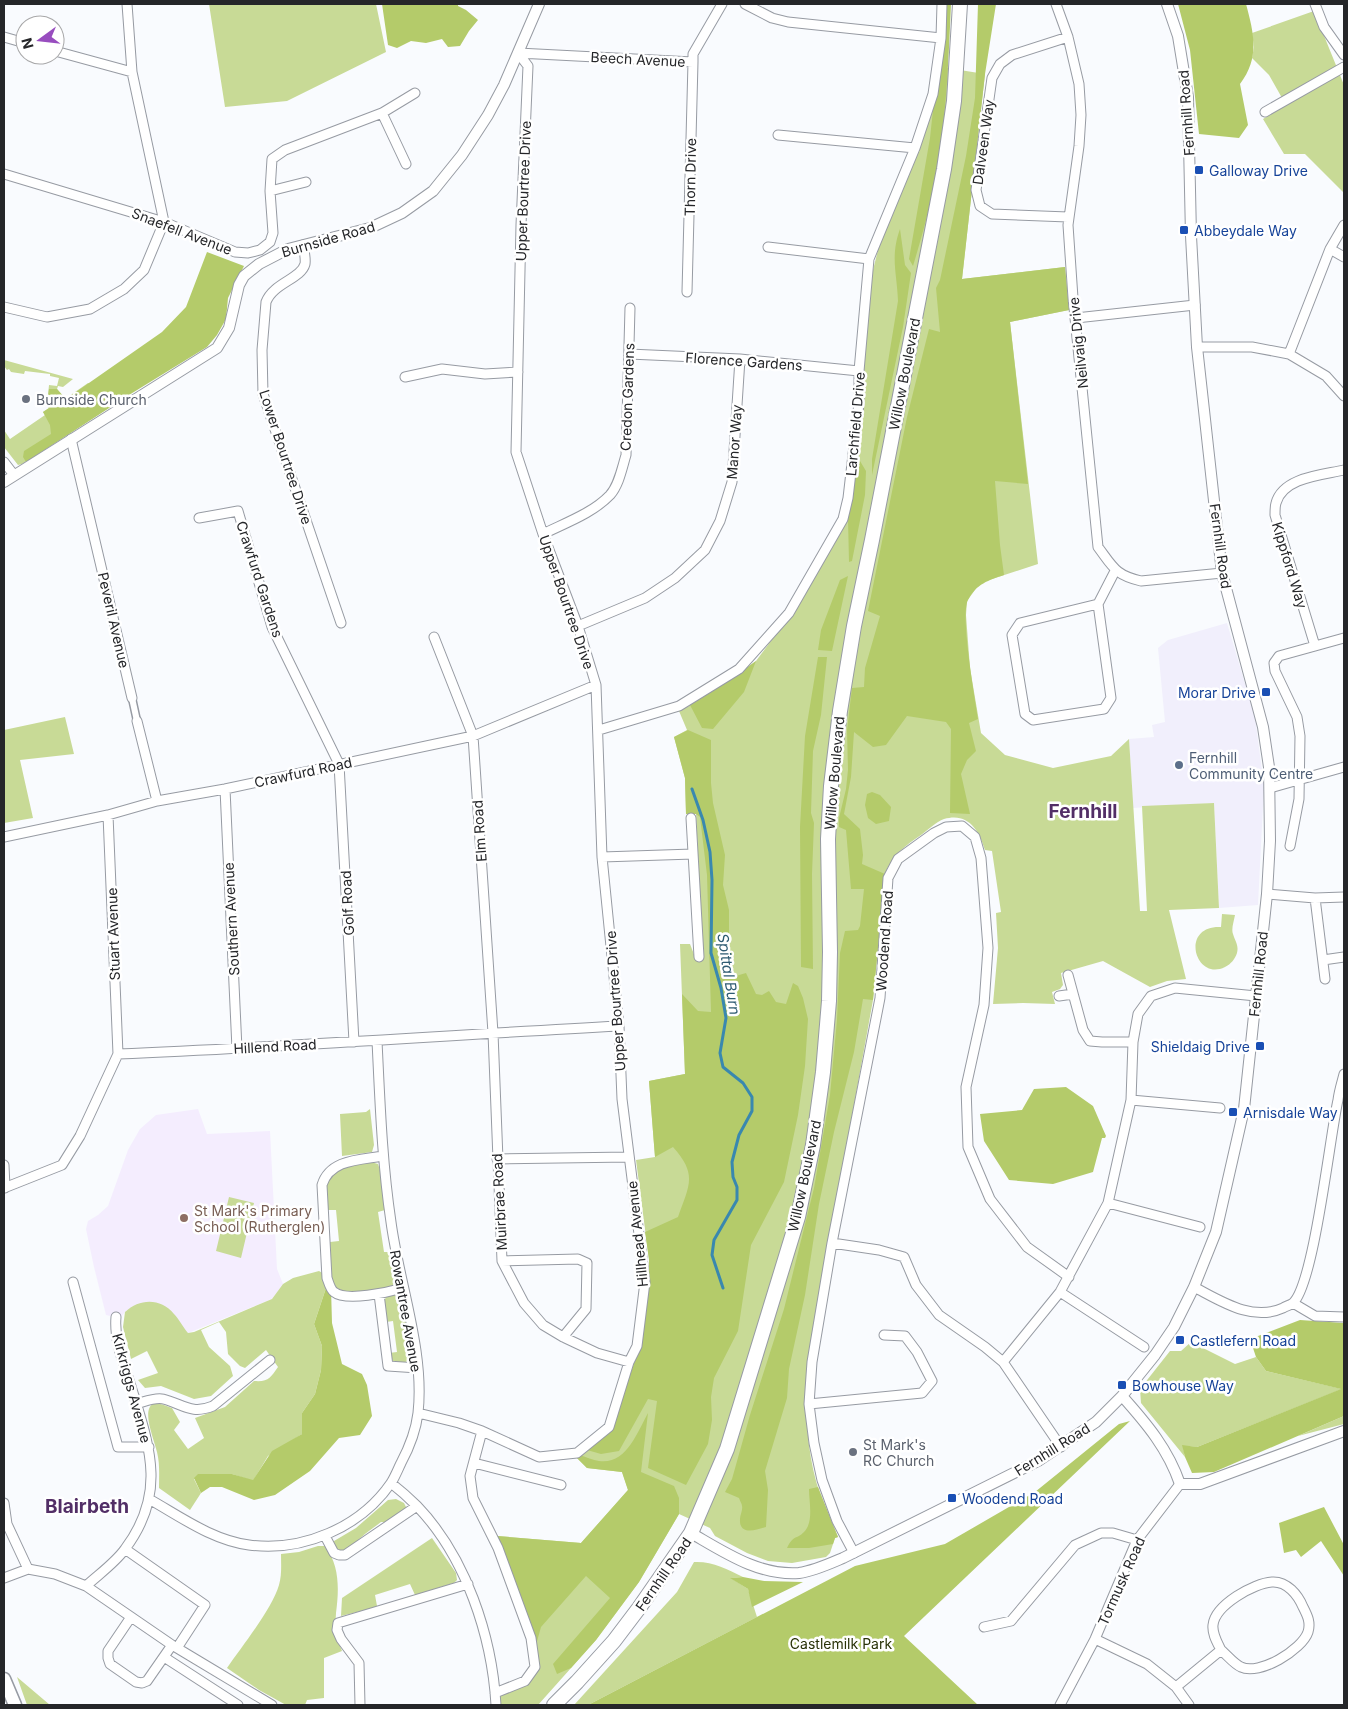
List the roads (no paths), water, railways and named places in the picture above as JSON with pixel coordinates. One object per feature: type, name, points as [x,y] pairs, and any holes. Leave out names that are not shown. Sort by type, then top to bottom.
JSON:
[{"type":"main road","name":"Willow Boulevard","points":[[691,1533],[727,1449],[798,1217],[812,1145],[823,1072],[829,1001],[828,839],[831,786],[840,711],[854,626],[944,169],[954,101],[960,4]]},
{"type":"main road","name":"Fernhill Road","points":[[554,1705],[578,1682],[619,1634],[691,1533]]},
{"type":"main road","points":[[4,1679],[15,1705]]},
{"type":"street","points":[[4,307],[47,317],[90,309],[124,289],[144,270],[164,222],[132,72],[127,4]]},
{"type":"street","name":"Burnside Road","points":[[4,482],[217,348],[229,328],[239,285],[244,276],[259,264],[276,254],[370,228],[402,213],[433,191],[462,155],[488,115],[504,85],[539,4]]},
{"type":"street","name":"Beech Avenue","points":[[518,53],[693,62],[693,54],[722,4]]},
{"type":"street","points":[[745,4],[764,14],[788,22],[941,38]]},
{"type":"street","name":"Larchfield Drive","points":[[598,730],[679,706],[739,669],[789,613],[842,519],[850,488],[859,403],[859,371],[869,259],[915,148],[933,94],[941,38],[942,4]]},
{"type":"street","name":"Neilvaig Drive","points":[[1056,4],[1068,37],[1079,84],[1081,115],[1079,146],[1068,217],[1073,298],[1098,546],[1115,571]]},
{"type":"street","name":"Fernhill Road","points":[[691,1533],[728,1554],[760,1568],[779,1573],[800,1573],[816,1569],[854,1553],[1038,1461],[1096,1422],[1122,1396],[1155,1355],[1174,1326],[1194,1287],[1216,1232],[1244,1108],[1267,894],[1270,788],[1263,726],[1222,572],[1197,347],[1191,236],[1188,97],[1178,36],[1167,4]]},
{"type":"street","points":[[1315,4],[1324,27],[1344,54]]},
{"type":"street","name":"Dalveen Way","points":[[1068,37],[1012,55],[1000,64],[992,78],[976,190],[980,206],[992,214],[1068,217]]},
{"type":"street","name":"Upper Bourtree Drive","points":[[518,53],[528,66],[521,225],[516,452],[543,534],[578,626],[596,685],[602,857],[619,1026],[622,1099],[629,1157]]},
{"type":"street","points":[[65,54],[132,72]]},
{"type":"street","name":"Thorn Drive","points":[[687,292],[693,62]]},
{"type":"street","points":[[1265,112],[1344,67]]},
{"type":"street","name":"Snaefell Avenue","points":[[4,174],[164,222],[235,252],[248,253],[260,250],[270,242],[273,233],[270,191],[272,159],[285,150],[382,113],[415,93]]},
{"type":"street","points":[[382,113],[406,164]]},
{"type":"street","points":[[778,135],[915,148]]},
{"type":"street","points":[[270,191],[306,182]]},
{"type":"street","points":[[1289,354],[1330,249],[1344,225]]},
{"type":"street","name":"Lower Bourtree Drive","points":[[304,245],[305,262],[300,273],[275,289],[268,296],[266,302],[262,350],[263,394],[341,623]]},
{"type":"street","points":[[768,247],[869,259]]},
{"type":"street","points":[[1330,249],[1344,256]]},
{"type":"street","points":[[1076,318],[1195,305]]},
{"type":"street","name":"Credon Gardens","points":[[543,534],[594,508],[611,494],[619,478],[626,455],[630,308]]},
{"type":"street","points":[[1197,347],[1252,347],[1289,354],[1326,376],[1344,396]]},
{"type":"street","name":"Florence Gardens","points":[[628,354],[740,359],[859,371]]},
{"type":"street","name":"Manor Way","points":[[578,626],[645,598],[675,578],[705,550],[720,521],[732,482],[740,359]]},
{"type":"street","points":[[405,377],[442,369],[485,374],[518,372]]},
{"type":"street","name":"Peveril Avenue","points":[[71,439],[157,802]]},
{"type":"street","points":[[4,462],[14,475]]},
{"type":"street","name":"Kippford Way","points":[[1315,646],[1275,515],[1276,502],[1283,490],[1296,481],[1344,470]]},
{"type":"street","name":"Crawfurd Gardens","points":[[198,518],[238,511],[272,628],[339,764]]},
{"type":"street","points":[[1098,604],[1020,623],[1012,635],[1025,714],[1033,720],[1104,709],[1111,698],[1098,604],[1115,571],[1129,578],[1141,581],[1222,572]]},
{"type":"street","name":"Elm Road","points":[[434,637],[473,736],[493,1033]]},
{"type":"street","points":[[1290,846],[1300,800],[1300,736],[1297,717],[1274,663],[1279,656],[1344,638]]},
{"type":"street","name":"Crawfurd Road","points":[[4,837],[108,815],[157,802],[473,736],[596,685]]},
{"type":"street","name":"Golf Road","points":[[339,764],[354,1042]]},
{"type":"street","points":[[1270,788],[1344,767]]},
{"type":"street","name":"Southern Avenue","points":[[225,789],[237,1049]]},
{"type":"street","name":"Stuart Avenue","points":[[108,815],[118,1054]]},
{"type":"street","points":[[691,818],[699,957]]},
{"type":"street","name":"Woodend Road","points":[[854,1553],[837,1521],[822,1480],[814,1443],[809,1404],[812,1362],[832,1243],[880,998],[888,878],[898,859],[934,833],[946,827],[962,826],[975,838],[981,858],[988,948],[984,1005],[966,1087],[968,1147],[990,1199],[1027,1247],[1069,1277]]},
{"type":"street","points":[[602,857],[693,854]]},
{"type":"street","points":[[1267,894],[1315,898],[1344,897]]},
{"type":"street","points":[[1315,898],[1326,979]]},
{"type":"street","points":[[1323,960],[1344,957]]},
{"type":"street","points":[[1068,975],[1083,1030],[1090,1041],[1133,1042]]},
{"type":"street","points":[[1003,1362],[1060,1292],[1108,1203],[1131,1100],[1133,1042],[1138,1014],[1151,996],[1175,988],[1256,996]]},
{"type":"street","points":[[1059,996],[1073,994]]},
{"type":"street","name":"Hillend Road","points":[[118,1054],[237,1049],[619,1026]]},
{"type":"street","name":"Muirbrae Road","points":[[493,1033],[502,1261],[524,1303],[543,1324],[563,1337],[597,1353],[629,1362]]},
{"type":"street","name":"Rowantree Avenue","points":[[150,1500],[225,1540],[273,1546],[297,1543],[325,1536],[363,1513],[391,1483],[409,1447],[418,1413],[418,1368],[391,1224],[383,1156],[377,1041]]},
{"type":"street","points":[[4,1165],[5,1188],[62,1165],[80,1136],[118,1054]]},
{"type":"street","points":[[1194,1287],[1232,1307],[1258,1313],[1277,1310],[1293,1302],[1302,1289],[1312,1253],[1344,1074]]},
{"type":"street","points":[[1131,1100],[1220,1108]]},
{"type":"street","points":[[383,1156],[338,1165],[329,1172],[322,1185],[327,1278],[331,1288],[338,1295],[344,1296],[378,1294],[404,1288]]},
{"type":"street","points":[[497,1159],[629,1157]]},
{"type":"street","name":"Hillhead Avenue","points":[[418,1413],[482,1430],[540,1456],[577,1453],[608,1427],[629,1362],[637,1346],[645,1282],[629,1157]]},
{"type":"street","points":[[1108,1203],[1200,1227]]},
{"type":"street","points":[[832,1243],[880,1250],[904,1257],[916,1285],[939,1315],[1003,1362],[1061,1447]]},
{"type":"street","points":[[502,1261],[578,1259],[587,1263],[586,1309],[563,1337]]},
{"type":"street","points":[[73,1282],[118,1447],[149,1447]]},
{"type":"street","points":[[1060,1292],[1144,1348]]},
{"type":"street","points":[[378,1294],[388,1366],[418,1368]]},
{"type":"street","points":[[1293,1302],[1315,1316],[1344,1316]]},
{"type":"street","name":"Kirkriggs Avenue","points":[[86,1586],[125,1549],[142,1523],[150,1500],[149,1447],[118,1344],[116,1317]]},
{"type":"street","points":[[809,1404],[922,1392],[932,1381],[917,1352],[905,1336],[884,1336]]},
{"type":"street","points":[[136,1404],[162,1399],[192,1410],[213,1406],[270,1360]]},
{"type":"street","points":[[1122,1396],[1154,1432],[1174,1465],[1180,1484],[1200,1484],[1344,1430]]},
{"type":"street","points":[[482,1430],[470,1476],[473,1498],[498,1548],[531,1638],[535,1667],[525,1681],[495,1693]]},
{"type":"street","points":[[474,1463],[562,1485]]},
{"type":"street","points":[[391,1483],[417,1506],[445,1544],[468,1584],[475,1600],[492,1668],[496,1705]]},
{"type":"street","name":"Tormusk Road","points":[[1060,1705],[1095,1639],[1137,1540],[1180,1484]]},
{"type":"street","points":[[4,1503],[5,1525],[28,1569]]},
{"type":"street","points":[[325,1536],[334,1553],[339,1555],[345,1554],[417,1506]]},
{"type":"street","points":[[984,1627],[1011,1621],[1076,1545],[1100,1533],[1113,1533],[1137,1540]]},
{"type":"street","points":[[125,1549],[205,1605],[175,1647],[164,1657],[147,1681],[142,1683],[136,1682],[110,1664],[108,1658],[108,1651],[131,1617]]},
{"type":"street","points":[[4,1578],[28,1569],[55,1574],[86,1586],[175,1647],[272,1705]]},
{"type":"street","points":[[1273,1582],[1285,1584],[1299,1596],[1310,1622],[1308,1633],[1294,1650],[1272,1664],[1252,1669],[1242,1667],[1221,1650],[1214,1636],[1213,1623],[1221,1609],[1246,1589],[1273,1582]]},
{"type":"street","points":[[360,1705],[358,1663],[341,1639],[337,1630],[338,1623],[468,1584]]},
{"type":"street","points":[[1095,1639],[1147,1664],[1176,1687],[1189,1705]]},
{"type":"street","points":[[1176,1687],[1221,1650]]},
{"type":"street","points":[[164,1657],[238,1705]]},
{"type":"waterway","name":"Spittal Burn","points":[[692,789],[703,820],[710,852],[712,880],[711,953],[721,988],[726,1018],[720,1053],[723,1067],[743,1083],[752,1097],[752,1111],[739,1135],[732,1162],[733,1177],[737,1187],[737,1200],[714,1240],[712,1255],[723,1288]]},
{"type":"place","name":"Galloway Drive","points":[[1199,170]]},
{"type":"place","name":"Abbeydale Way","points":[[1184,230]]},
{"type":"place","name":"Burnside Church","points":[[26,399]]},
{"type":"place","name":"Morar Drive","points":[[1266,692]]},
{"type":"place","name":"Fernhill Community Centre","points":[[1179,765]]},
{"type":"place","name":"Shieldaig Drive","points":[[1260,1046]]},
{"type":"place","name":"Arnisdale Way","points":[[1233,1112]]},
{"type":"place","name":"St Mark's Primary School (Rutherglen)","points":[[184,1218]]},
{"type":"place","name":"Castlefern Road","points":[[1180,1340]]},
{"type":"place","name":"Bowhouse Way","points":[[1122,1385]]},
{"type":"place","name":"St Mark's RC Church","points":[[853,1452]]},
{"type":"place","name":"Woodend Road","points":[[952,1498]]},
{"type":"district","name":"Fernhill","points":[[1083,811]]},
{"type":"district","name":"Blairbeth","points":[[87,1506]]},
{"type":"park label","name":"Castlemilk Park","points":[[841,1643]]}]
